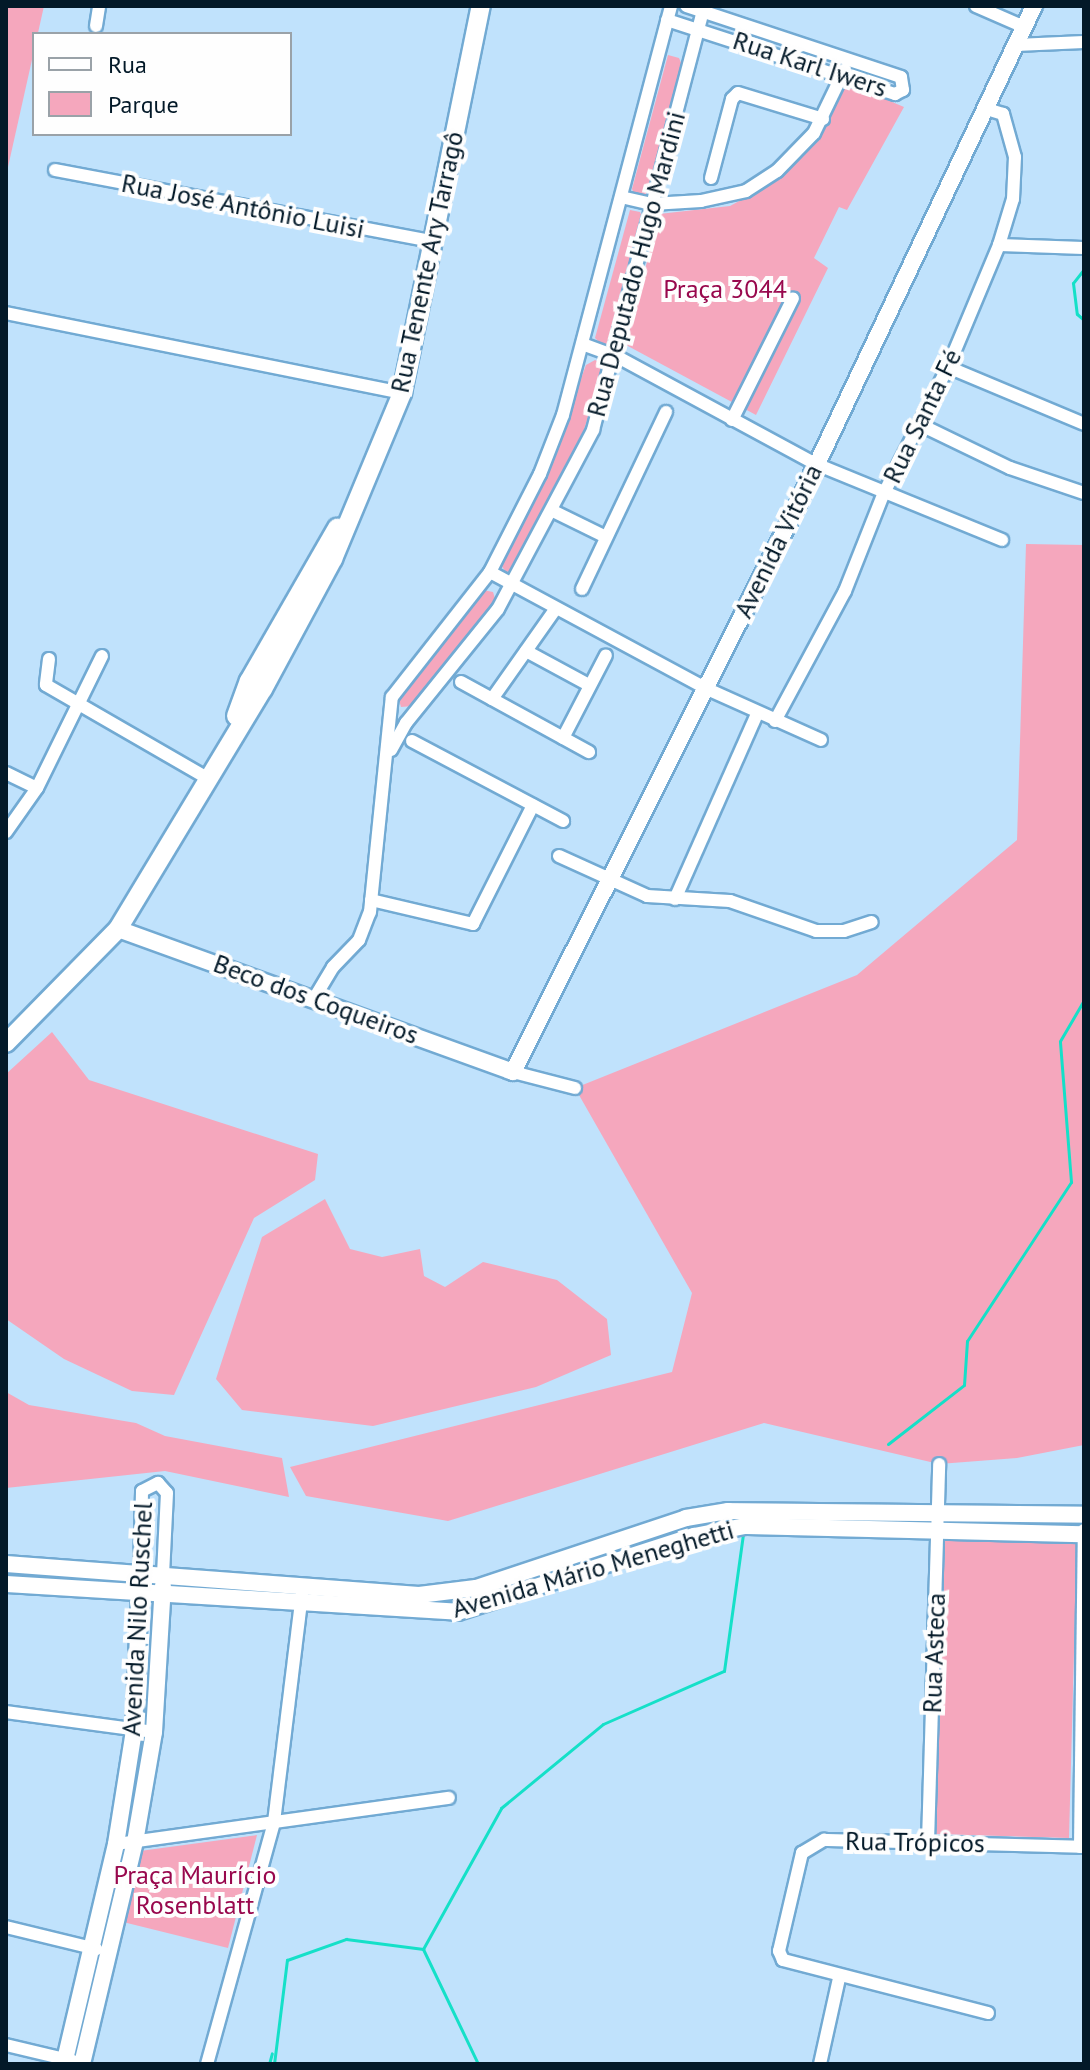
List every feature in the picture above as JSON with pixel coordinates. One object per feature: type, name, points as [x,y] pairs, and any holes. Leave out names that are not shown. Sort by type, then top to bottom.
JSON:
[{"type":"main road","name":"Rua Tenente Ary Tarragô","points":[[6,1043],[118,929],[327,570],[402,393],[481,6]]},
{"type":"street","points":[[96,26],[99,6]]},
{"type":"street","name":"Rua Deputado Hugo Mardini","points":[[315,997],[333,967],[359,940],[371,900],[389,753],[390,701],[490,572],[540,474],[585,345],[671,6]]},
{"type":"street","name":"Rua Karl Iwers","points":[[667,20],[698,27],[895,94],[903,90],[901,77],[704,8],[686,6]]},
{"type":"street","points":[[976,6],[1024,27]]},
{"type":"street","name":"Avenida Vitória","points":[[513,1072],[816,464],[1034,6]]},
{"type":"street","name":"Rua Deputado Hugo Mardini","points":[[389,753],[413,714],[467,651],[512,586],[593,430],[616,356],[704,8]]},
{"type":"street","points":[[1016,45],[1084,42]]},
{"type":"street","points":[[621,197],[652,204],[701,201],[746,191],[787,162],[823,119],[843,76],[847,59]]},
{"type":"street","points":[[711,178],[734,95],[748,93],[823,119]]},
{"type":"street","name":"Rua Santa Fé","points":[[775,721],[845,591],[883,495],[948,367],[999,245],[1013,199],[1015,157],[1003,114],[987,109]]},
{"type":"street","name":"Rua José Antônio Luisi","points":[[55,170],[432,241]]},
{"type":"street","points":[[999,245],[1084,248]]},
{"type":"street","points":[[732,420],[793,298]]},
{"type":"street","points":[[6,313],[402,393]]},
{"type":"street","points":[[585,345],[616,356],[816,464],[883,495],[1002,540]]},
{"type":"street","points":[[948,367],[1084,424]]},
{"type":"street","points":[[582,589],[666,412]]},
{"type":"street","points":[[921,425],[1010,468],[1084,493]]},
{"type":"street","points":[[553,511],[606,537]]},
{"type":"street","points":[[490,572],[554,611],[705,688],[757,714],[821,740]]},
{"type":"street","points":[[492,699],[554,611]]},
{"type":"street","points":[[526,651],[589,685]]},
{"type":"street","points":[[563,738],[606,655]]},
{"type":"street","points":[[6,832],[37,788],[102,656]]},
{"type":"street","points":[[49,659],[45,683],[207,778]]},
{"type":"street","points":[[461,682],[589,752]]},
{"type":"street","points":[[390,701],[398,714],[413,714]]},
{"type":"street","points":[[675,899],[757,714]]},
{"type":"street","points":[[412,741],[563,821]]},
{"type":"street","points":[[6,773],[37,788]]},
{"type":"street","points":[[371,900],[473,924],[533,805]]},
{"type":"street","points":[[559,856],[607,881],[675,899],[730,901],[816,931],[844,931],[872,922]]},
{"type":"street","name":"Beco dos Coqueiros","points":[[118,929],[315,997],[513,1072]]},
{"type":"street","points":[[513,1072],[575,1088]]},
{"type":"street","name":"Rua Asteca","points":[[928,1842],[939,1464]]},
{"type":"street","name":"Avenida Nilo Ruschel","points":[[76,2063],[101,1949],[134,1730],[142,1491],[158,1483],[167,1493],[154,1732],[135,1842],[101,1949]]},
{"type":"street","name":"Avenida Mário Meneghetti","points":[[6,1584],[162,1595],[419,1595],[456,1591],[686,1518],[728,1511],[938,1510],[1084,1515]]},
{"type":"street","points":[[728,1511],[730,1529]]},
{"type":"street","name":"Avenida Mário Meneghetti","points":[[6,1564],[163,1576],[458,1612],[594,1567],[730,1529],[1084,1533]]},
{"type":"street","points":[[1082,1847],[1084,1533]]},
{"type":"street","points":[[590,1550],[594,1567]]},
{"type":"street","points":[[456,1591],[458,1612]]},
{"type":"street","points":[[207,2064],[274,1822],[302,1595]]},
{"type":"street","points":[[6,1712],[154,1732]]},
{"type":"street","points":[[116,1844],[449,1798]]},
{"type":"street","name":"Rua Trópicos","points":[[839,1978],[786,1961],[779,1951],[802,1853],[824,1840],[1082,1847]]},
{"type":"street","points":[[6,1927],[101,1949]]},
{"type":"street","points":[[820,2064],[839,1978],[988,2013]]},
{"type":"street","points":[[6,2045],[76,2063]]},
{"type":"green space","points":[[6,6],[44,6],[38,32],[32,32],[32,60],[6,176]]},
{"type":"green space","points":[[668,55],[679,58],[682,65],[645,198],[635,196],[632,189]]},
{"type":"green space","name":"Praça 3044","points":[[847,83],[904,107],[847,210],[839,207],[814,258],[828,268],[756,415],[626,345],[659,214],[730,206],[776,181],[818,141]]},
{"type":"green space","points":[[630,210],[640,212],[643,219],[612,345],[605,348],[595,338]]},
{"type":"green space","points":[[595,360],[605,365],[575,457],[513,571],[506,572],[500,564],[548,468],[586,365]]},
{"type":"green space","points":[[1026,544],[1084,545],[1084,1445],[1017,1458],[939,1464],[764,1423],[448,1521],[306,1496],[290,1467],[672,1372],[692,1293],[575,1088],[857,975],[1017,840]]},
{"type":"green space","points":[[483,590],[493,592],[496,602],[413,706],[401,707],[397,693]]},
{"type":"green space","points":[[52,1032],[89,1080],[318,1154],[315,1180],[254,1218],[174,1395],[132,1391],[64,1359],[6,1319],[6,1074]]},
{"type":"green space","points":[[325,1199],[350,1249],[382,1257],[420,1249],[424,1276],[445,1287],[483,1262],[557,1280],[607,1319],[611,1355],[536,1387],[373,1426],[242,1410],[216,1379],[262,1237]]},
{"type":"green space","points":[[6,1392],[29,1405],[136,1423],[165,1436],[282,1458],[289,1497],[165,1471],[6,1488]]},
{"type":"green space","points":[[945,1537],[1077,1541],[1069,1838],[936,1834]]},
{"type":"green space","name":"Praça Maurício Rosenblatt","points":[[257,1835],[228,1948],[123,1922],[140,1851]]},
{"type":"waterway","points":[[1084,269],[1073,283],[1077,314],[1084,320]]},
{"type":"waterway","points":[[888,1444],[964,1385],[967,1341],[1071,1182],[1060,1041],[1084,1000]]},
{"type":"waterway","points":[[423,1949],[501,1808],[603,1724],[724,1671],[743,1534]]},
{"type":"waterway","points":[[274,2064],[287,1960],[346,1939],[423,1949]]},
{"type":"waterway","points":[[423,1949],[478,2064]]},
{"type":"waterway","points":[[269,2064],[272,2053]]}]
